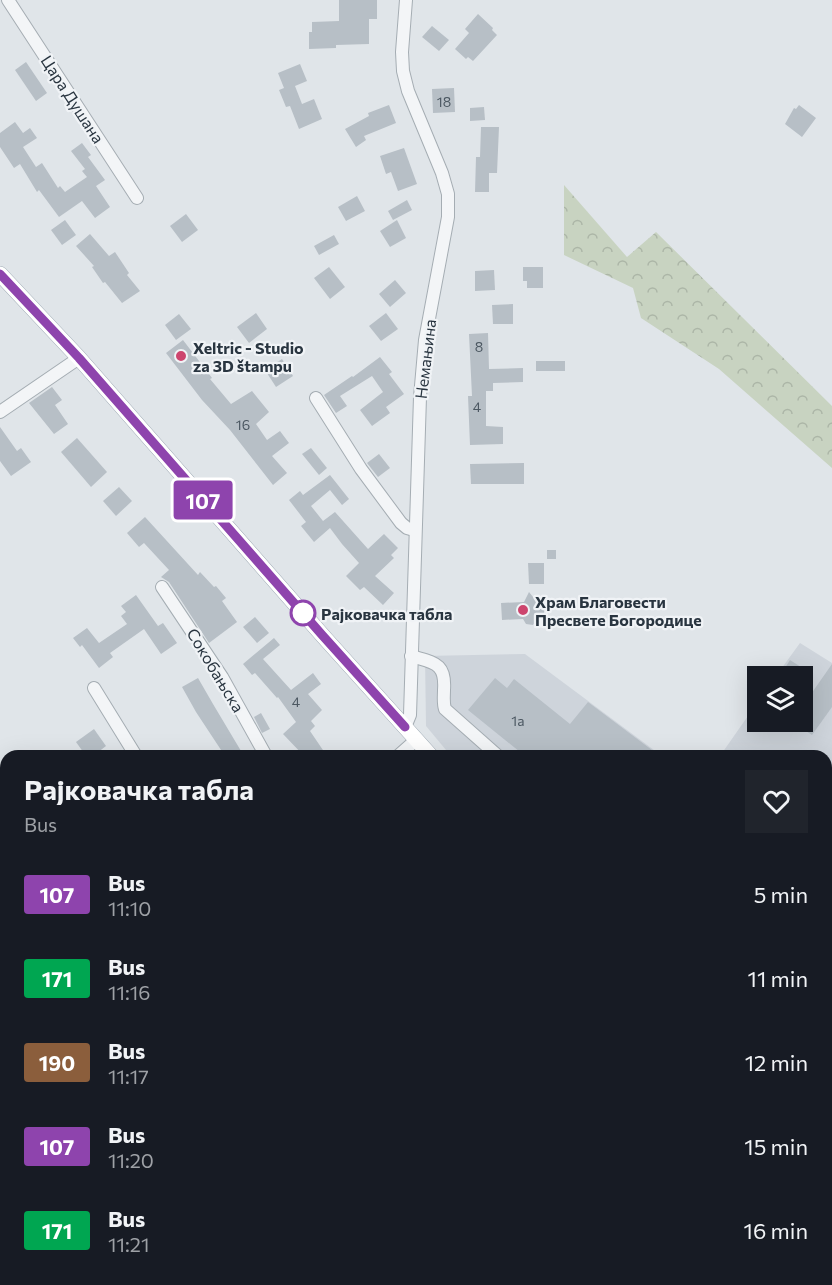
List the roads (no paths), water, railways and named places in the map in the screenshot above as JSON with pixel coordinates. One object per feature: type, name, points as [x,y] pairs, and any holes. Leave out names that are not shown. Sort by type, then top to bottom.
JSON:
[{"type":"main road","points":[[0,274],[79,358],[425,750]]},
{"type":"street","name":"Цара Душана","points":[[8,0],[137,198]]},
{"type":"street","name":"Немањина","points":[[405,727],[410,715],[414,530],[420,397],[425,340],[448,218],[448,194],[442,173],[408,91],[403,71],[402,52],[406,0]]},
{"type":"street","points":[[0,412],[79,358]]},
{"type":"street","points":[[316,398],[361,469],[401,523],[414,530]]},
{"type":"street","name":"Сокобањска","points":[[162,587],[222,677],[263,750]]},
{"type":"street","points":[[411,656],[440,667],[444,675],[446,709],[491,750]]},
{"type":"street","points":[[94,688],[132,750]]},
{"type":"street","points":[[405,750],[416,740]]},
{"type":"place","name":"Xeltric - Studio za 3D štampu","points":[[181,356]]},
{"type":"place","name":"Храм Благовести Пресвете Богородице","points":[[523,610]]},
{"type":"place","name":"Рајковачка табла","points":[[303,613]]}]
